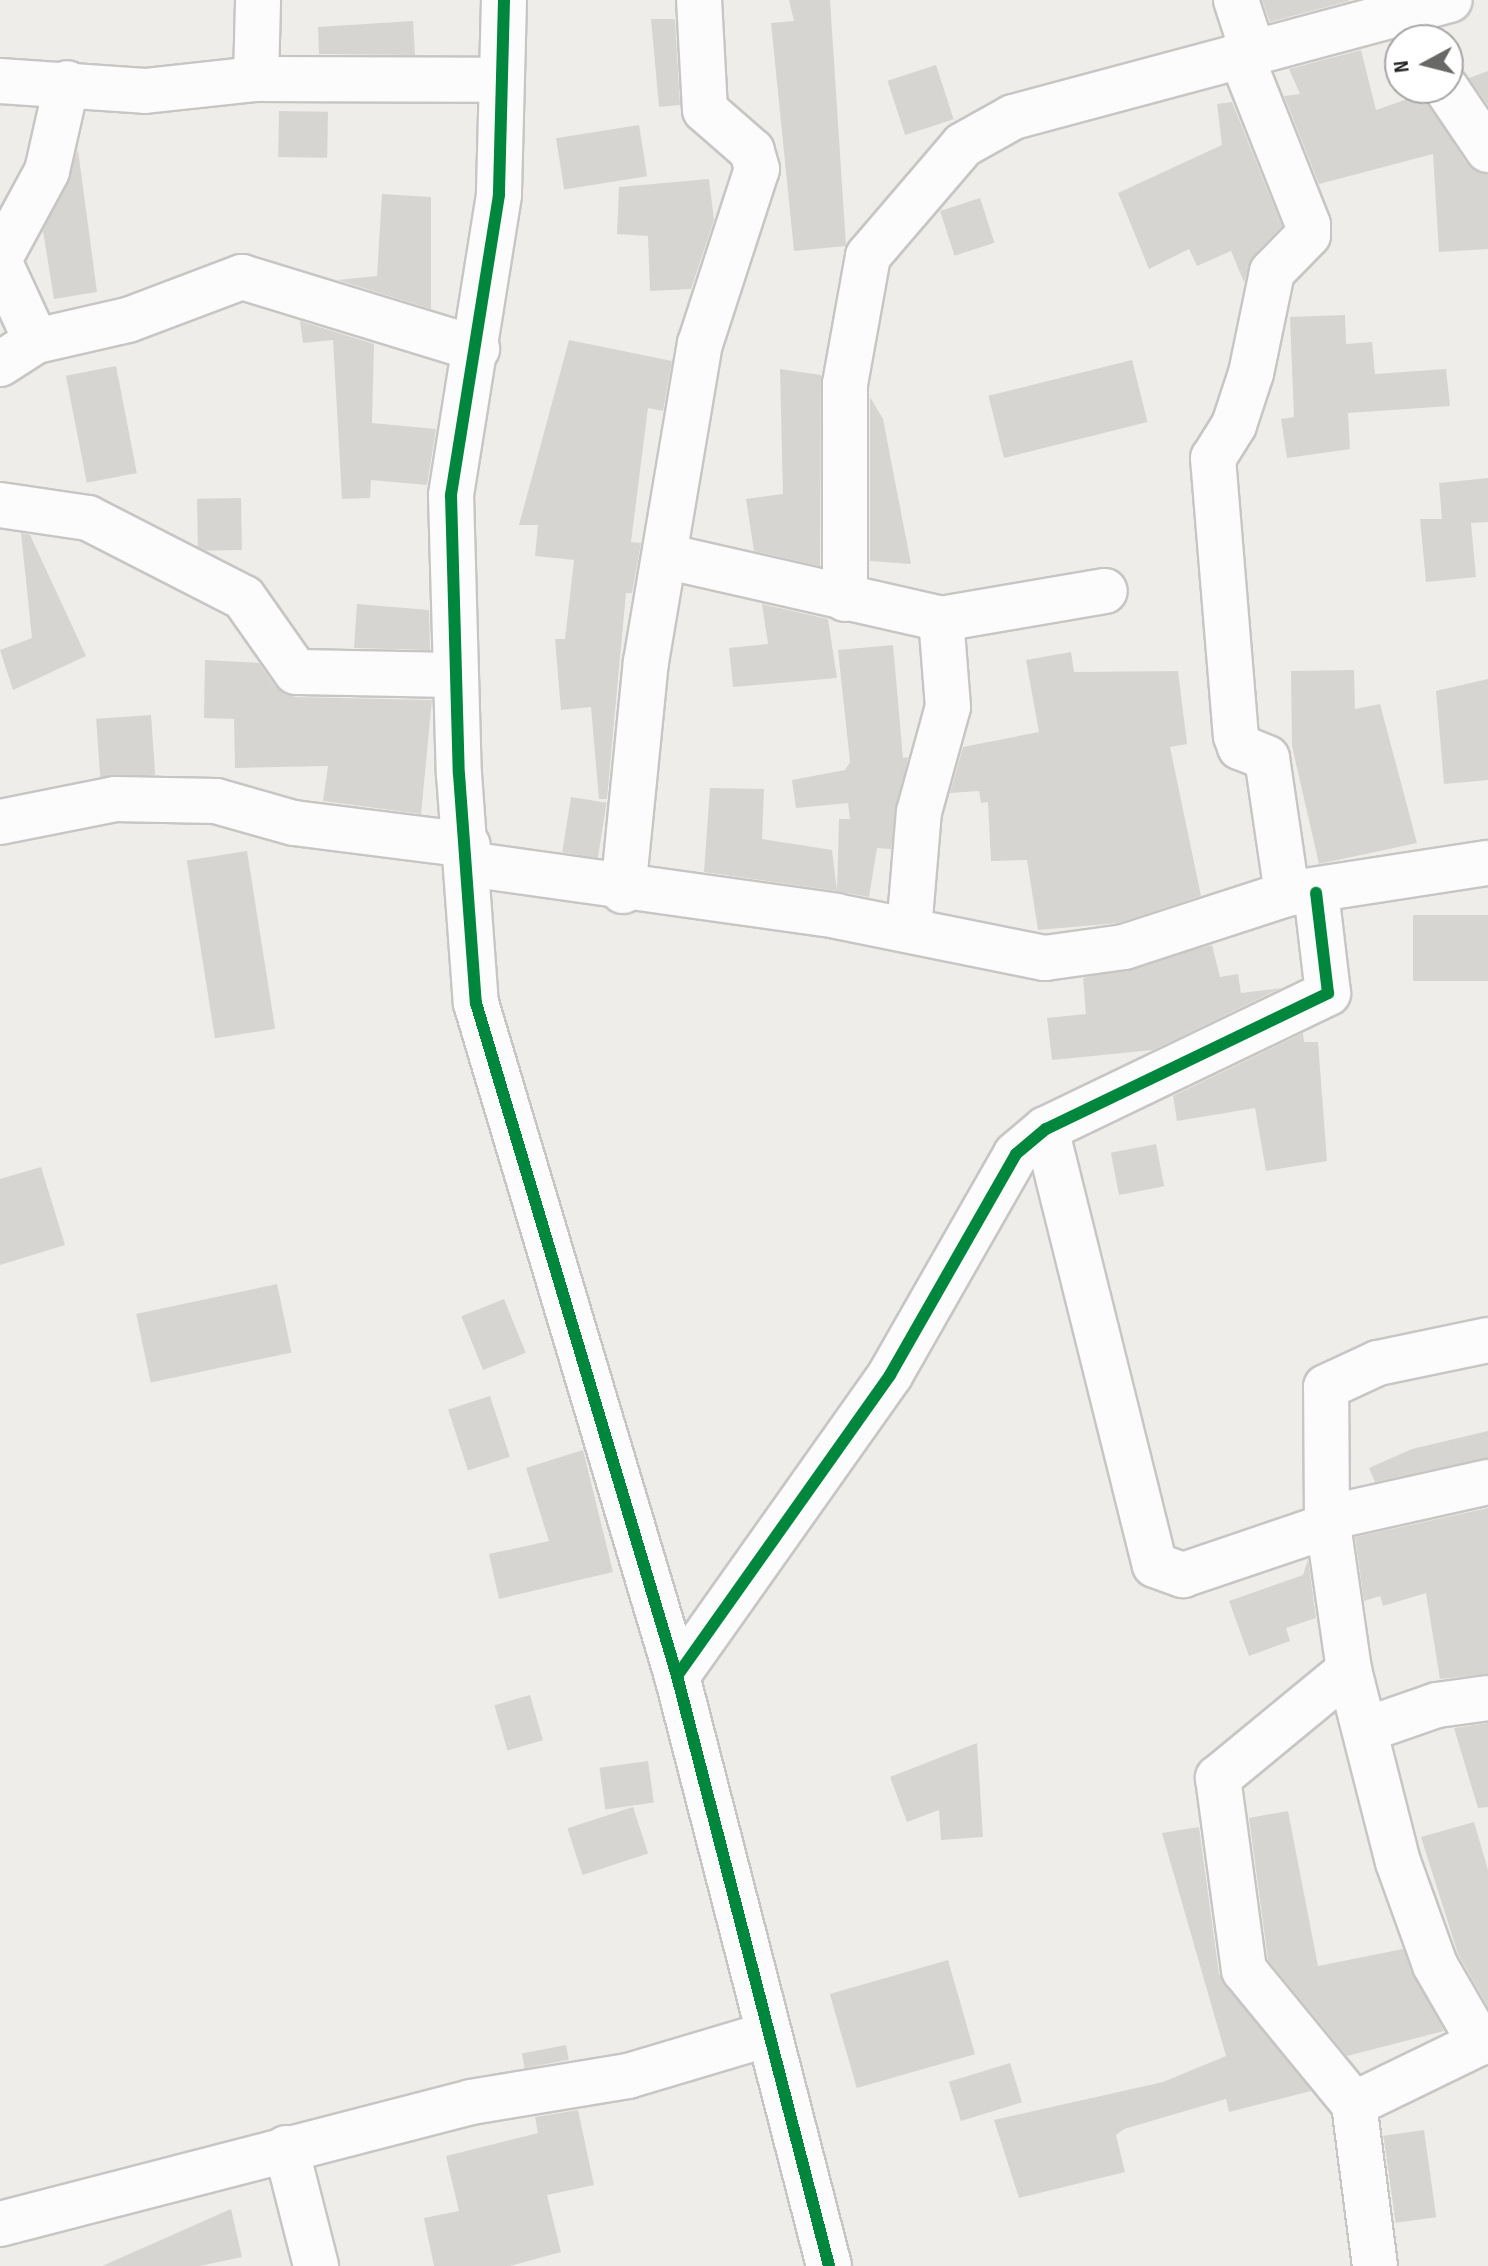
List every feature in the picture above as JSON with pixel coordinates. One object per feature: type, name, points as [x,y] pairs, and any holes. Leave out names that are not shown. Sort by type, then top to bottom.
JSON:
[{"type":"street","points":[[256,79],[258,0]]},
{"type":"street","points":[[504,0],[497,80],[499,195],[477,349],[451,495],[455,675],[476,1003],[498,1091],[677,1676],[829,2266]]},
{"type":"street","points":[[623,891],[646,662],[669,557],[700,344],[757,160],[705,110],[699,0]]},
{"type":"street","points":[[677,1676],[890,1375],[991,1188],[1046,1129],[1328,993],[1267,758],[1240,747],[1236,736],[1213,458],[1234,425],[1251,373],[1272,272],[1308,235],[1308,225],[1246,51],[1236,0]]},
{"type":"street","points":[[845,599],[845,384],[875,244],[983,129],[1246,51],[1433,17]]},
{"type":"street","points":[[0,81],[67,83],[145,91],[256,79],[497,80]]},
{"type":"street","points":[[67,83],[47,171],[0,260],[18,352],[128,320],[242,277],[477,349]]},
{"type":"street","points":[[1457,104],[1488,150]]},
{"type":"street","points":[[0,505],[88,518],[244,598],[296,672],[455,675]]},
{"type":"street","points":[[669,557],[941,619],[1105,591]]},
{"type":"street","points":[[909,930],[919,812],[948,707],[941,619]]},
{"type":"street","points":[[0,822],[115,799],[216,801],[294,823],[468,855],[623,891],[909,930],[1045,958],[1124,947],[1302,894],[1488,863]]},
{"type":"street","points":[[1046,1129],[1155,1565],[1183,1575],[1328,1522],[1488,1482]]},
{"type":"street","points":[[1354,2104],[1484,2041],[1435,1965],[1398,1862],[1368,1729],[1349,1670],[1328,1522],[1326,1387],[1378,1363],[1488,1340]]},
{"type":"street","points":[[1349,1670],[1218,1778],[1244,1970],[1354,2104],[1375,2266]]},
{"type":"street","points":[[1368,1729],[1437,1705],[1488,1698]]},
{"type":"street","points":[[0,2224],[471,2102],[628,2076],[769,2034]]},
{"type":"street","points":[[286,2148],[316,2266]]},
{"type":"building","points":[[789,0],[830,0],[846,246],[794,251],[771,23],[794,21]]},
{"type":"building","points":[[1262,0],[1349,0],[1349,1],[1270,22]]},
{"type":"building","points":[[651,19],[675,19],[680,105],[659,107]]},
{"type":"building","points":[[413,21],[415,55],[319,54],[318,27]]},
{"type":"building","points":[[1361,50],[1376,110],[1393,104],[1428,104],[1467,164],[1488,175],[1488,249],[1439,252],[1433,154],[1319,184],[1284,96],[1300,94],[1289,69]]},
{"type":"building","points":[[936,65],[954,119],[905,135],[887,81]]},
{"type":"building","points":[[1488,71],[1488,105],[1469,78]]},
{"type":"building","points":[[1232,102],[1282,226],[1254,255],[1244,282],[1231,251],[1197,266],[1189,249],[1149,269],[1118,193],[1222,145],[1217,104]]},
{"type":"building","points":[[279,111],[328,112],[327,158],[278,157]]},
{"type":"building","points":[[639,125],[647,176],[564,190],[556,138]]},
{"type":"building","points":[[78,150],[97,292],[54,299],[43,231]]},
{"type":"building","points":[[709,179],[714,220],[691,289],[650,291],[648,236],[617,234],[619,187]]},
{"type":"building","points":[[382,194],[431,197],[431,309],[338,280],[377,276]]},
{"type":"building","points":[[980,198],[995,243],[955,256],[940,211]]},
{"type":"building","points":[[1345,315],[1346,344],[1372,342],[1375,374],[1446,369],[1450,406],[1348,413],[1350,449],[1287,458],[1281,419],[1294,417],[1290,317]]},
{"type":"building","points":[[300,321],[374,344],[372,423],[436,429],[427,485],[371,480],[370,498],[342,499],[333,340],[303,343]]},
{"type":"building","points":[[569,340],[672,361],[663,411],[648,408],[631,542],[641,543],[632,593],[626,593],[607,799],[599,799],[591,707],[561,710],[555,639],[565,639],[574,560],[535,556],[538,525],[519,525]]},
{"type":"building","points":[[1132,360],[1147,422],[1004,458],[988,396]]},
{"type":"building","points":[[116,366],[137,473],[87,483],[66,376]]},
{"type":"building","points":[[780,369],[821,375],[820,566],[754,551],[746,499],[783,494]]},
{"type":"building","points":[[870,397],[883,419],[911,564],[870,561]]},
{"type":"building","points":[[1488,478],[1488,522],[1471,523],[1476,577],[1426,582],[1420,519],[1442,519],[1439,483]]},
{"type":"building","points":[[241,498],[242,550],[198,551],[197,499]]},
{"type":"building","points":[[21,533],[30,535],[86,656],[13,690],[0,650],[32,638]]},
{"type":"building","points":[[357,604],[429,610],[430,650],[354,648]]},
{"type":"building","points":[[762,604],[828,619],[837,678],[733,687],[729,648],[768,644]]},
{"type":"building","points":[[893,645],[903,758],[908,757],[891,849],[877,848],[869,897],[837,891],[839,819],[850,819],[848,803],[796,808],[792,780],[845,770],[850,762],[838,650]]},
{"type":"building","points":[[1071,652],[1074,672],[1178,671],[1187,744],[1170,747],[1201,896],[1118,923],[1038,930],[1027,860],[991,861],[988,802],[981,803],[979,791],[950,793],[963,747],[1039,732],[1026,660]]},
{"type":"building","points":[[205,660],[259,663],[276,687],[295,697],[432,700],[421,814],[323,801],[328,766],[235,768],[234,719],[204,718]]},
{"type":"building","points":[[1354,670],[1355,709],[1380,704],[1417,843],[1319,864],[1292,746],[1291,671]]},
{"type":"building","points":[[1488,679],[1488,780],[1444,784],[1436,691]]},
{"type":"building","points":[[151,715],[155,775],[100,779],[96,719]]},
{"type":"building","points":[[710,788],[764,789],[762,839],[832,850],[837,891],[704,872]]},
{"type":"building","points":[[571,797],[607,803],[598,858],[562,852]]},
{"type":"building","points":[[247,851],[275,1029],[215,1038],[187,861]]},
{"type":"building","points":[[1413,915],[1488,915],[1488,981],[1413,981]]},
{"type":"building","points":[[1212,945],[1220,977],[1238,974],[1241,993],[1281,988],[1153,1050],[1052,1060],[1047,1018],[1086,1014],[1083,978]]},
{"type":"building","points":[[1303,1033],[1304,1042],[1318,1042],[1327,1161],[1266,1171],[1255,1108],[1177,1121],[1173,1096]]},
{"type":"building","points":[[1156,1144],[1164,1186],[1119,1195],[1111,1153]]},
{"type":"building","points":[[41,1167],[65,1245],[0,1265],[0,1179]]},
{"type":"building","points":[[277,1284],[292,1352],[151,1382],[136,1314]]},
{"type":"building","points":[[504,1299],[526,1353],[483,1370],[461,1316]]},
{"type":"building","points":[[490,1396],[510,1457],[468,1470],[448,1410]]},
{"type":"building","points":[[1488,1431],[1488,1458],[1375,1482],[1369,1468],[1412,1449]]},
{"type":"building","points":[[583,1450],[613,1572],[499,1599],[489,1554],[549,1541],[526,1468]]},
{"type":"building","points":[[1488,1508],[1488,1674],[1440,1679],[1426,1593],[1383,1606],[1380,1596],[1364,1601],[1355,1537]]},
{"type":"building","points":[[1308,1559],[1316,1618],[1286,1628],[1290,1641],[1249,1656],[1229,1601],[1303,1575]]},
{"type":"building","points":[[530,1695],[543,1740],[507,1750],[494,1705]]},
{"type":"building","points":[[1488,1723],[1488,1807],[1478,1808],[1454,1728]]},
{"type":"building","points":[[977,1743],[983,1837],[941,1840],[939,1810],[907,1822],[890,1777]]},
{"type":"building","points":[[648,1761],[654,1803],[605,1809],[599,1768]]},
{"type":"building","points":[[633,1807],[648,1854],[583,1875],[567,1828]]},
{"type":"building","points":[[1288,1811],[1318,1966],[1403,1949],[1444,2031],[1347,2056],[1268,1960],[1249,1818]]},
{"type":"building","points":[[1474,1822],[1488,1870],[1488,2007],[1458,1954],[1421,1837]]},
{"type":"building","points":[[1199,1827],[1219,1974],[1311,2091],[1229,2112],[1226,2099],[1124,2129],[1116,2135],[1125,2172],[1019,2198],[994,2120],[1163,2082],[1226,2056],[1162,1833]]},
{"type":"building","points":[[948,1960],[975,2054],[857,2088],[830,1994]]},
{"type":"building","points":[[566,2045],[569,2060],[525,2068],[522,2054]]},
{"type":"building","points":[[1010,2063],[1022,2102],[961,2121],[949,2082]]},
{"type":"building","points":[[578,2110],[594,2185],[547,2195],[561,2252],[510,2266],[434,2266],[424,2218],[459,2211],[446,2156],[538,2133],[535,2117]]},
{"type":"building","points":[[1424,2130],[1436,2217],[1396,2223],[1383,2136]]},
{"type":"building","points":[[231,2209],[242,2257],[200,2266],[102,2266]]},
{"type":"cycle path","points":[[504,0],[499,195],[451,495],[459,774],[476,1003],[677,1676],[829,2266]]},
{"type":"cycle path","points":[[677,1676],[890,1375],[1016,1154],[1046,1129],[1328,993],[1316,893]]}]
